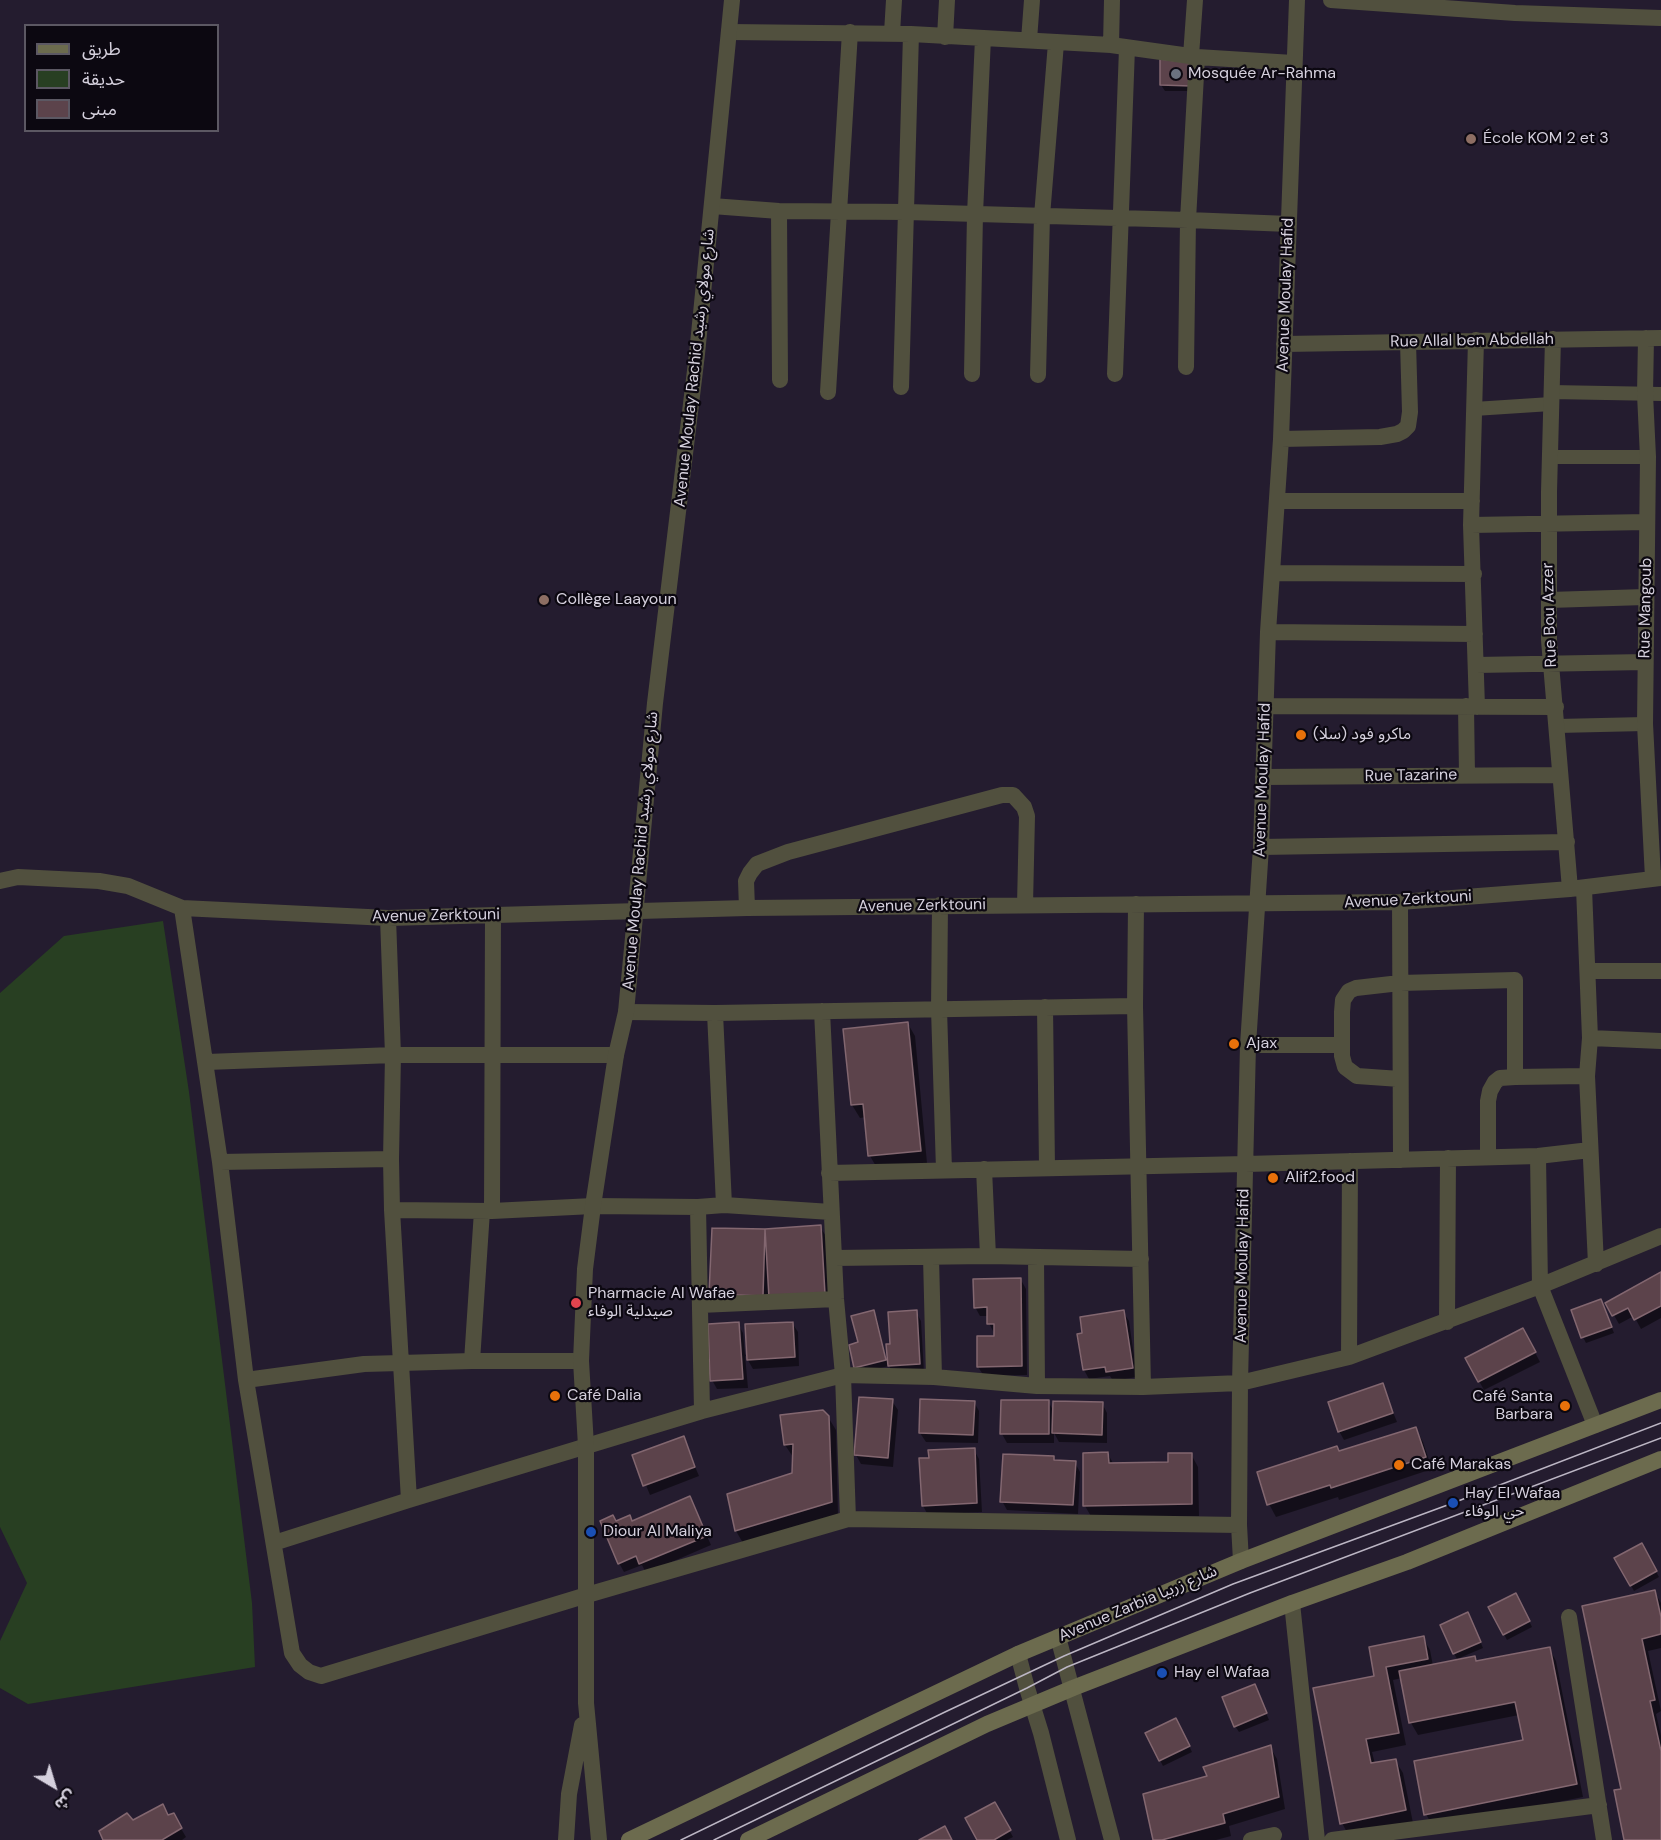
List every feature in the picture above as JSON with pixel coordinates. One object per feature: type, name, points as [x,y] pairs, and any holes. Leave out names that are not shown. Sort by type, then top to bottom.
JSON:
[{"type":"main road","name":"Avenue Zarbia شارع زربيا","points":[[630,1840],[1018,1654],[1241,1561],[1661,1400]]},
{"type":"main road","points":[[748,1840],[987,1724],[1073,1688],[1292,1603],[1427,1554],[1661,1459]]},
{"type":"street","name":"Avenue Moulay Rachid شارع مولاي رشيد","points":[[599,1840],[586,1703],[586,1446],[581,1361],[585,1269],[616,1055],[626,1012],[656,703],[683,481],[732,0]]},
{"type":"street","points":[[892,33],[894,0]]},
{"type":"street","points":[[945,37],[947,0]]},
{"type":"street","points":[[1029,40],[1032,0]]},
{"type":"street","points":[[1112,0],[1119,47],[1120,218],[1115,374]]},
{"type":"street","points":[[1186,368],[1195,0]]},
{"type":"street","name":"Avenue Moulay Hafid","points":[[1241,1561],[1240,1383],[1248,1045],[1261,847],[1268,632],[1281,439],[1297,0]]},
{"type":"street","points":[[1331,0],[1515,7],[1596,17],[1661,18]]},
{"type":"street","points":[[1595,0],[1596,17]]},
{"type":"street","points":[[729,32],[892,33],[1029,40],[1119,47],[1194,57],[1293,63]]},
{"type":"street","points":[[828,392],[850,32]]},
{"type":"street","points":[[901,387],[911,34]]},
{"type":"street","points":[[972,374],[975,214],[983,38]]},
{"type":"street","points":[[1038,375],[1042,216],[1056,43]]},
{"type":"street","points":[[712,206],[779,211],[839,210],[1289,225]]},
{"type":"street","points":[[779,211],[780,380]]},
{"type":"street","name":"Rue Allal ben Abdellah","points":[[1284,344],[1654,338]]},
{"type":"street","name":"Rue Mangoub","points":[[1654,338],[1653,394],[1648,457],[1645,724],[1657,878]]},
{"type":"street","name":"Rue Bou Azzer","points":[[1553,339],[1548,524],[1550,663],[1556,707],[1567,842],[1577,889],[1588,971],[1590,1038],[1587,1076],[1596,1264]]},
{"type":"street","points":[[1467,775],[1476,665],[1471,525],[1476,340]]},
{"type":"street","points":[[1281,439],[1380,437],[1403,431],[1408,426],[1410,412],[1408,342]]},
{"type":"street","points":[[1474,409],[1551,398],[1653,394]]},
{"type":"street","points":[[1550,458],[1648,457]]},
{"type":"street","points":[[1277,501],[1472,501]]},
{"type":"street","points":[[1471,525],[1647,522]]},
{"type":"street","points":[[1272,573],[1474,574]]},
{"type":"street","points":[[1549,600],[1645,597]]},
{"type":"street","points":[[1268,632],[1475,634]]},
{"type":"street","points":[[1476,665],[1645,662]]},
{"type":"street","points":[[1265,706],[1556,707]]},
{"type":"street","points":[[1557,726],[1645,724]]},
{"type":"street","name":"Rue Tazarine","points":[[1263,777],[1560,775]]},
{"type":"street","points":[[747,908],[746,881],[757,864],[788,852],[1002,795],[1013,795],[1024,807],[1027,816],[1025,904]]},
{"type":"street","points":[[1261,847],[1567,842]]},
{"type":"street","points":[[0,881],[18,877],[99,881],[128,886],[182,908],[207,1062],[246,1380],[292,1653],[300,1665],[309,1672],[321,1676],[848,1519],[1239,1525]]},
{"type":"street","name":"Avenue Zerktouni","points":[[182,908],[388,918],[940,905],[1400,903],[1577,889],[1657,878]]},
{"type":"street","points":[[1400,903],[1401,1160]]},
{"type":"street","points":[[1136,904],[1135,1006],[1143,1387]]},
{"type":"street","points":[[940,905],[939,1009],[944,1170]]},
{"type":"street","points":[[472,1361],[487,1211],[492,1056],[493,915]]},
{"type":"street","points":[[388,918],[393,1055],[392,1210],[409,1500]]},
{"type":"street","points":[[1588,971],[1661,971]]},
{"type":"street","points":[[1400,1079],[1357,1076],[1347,1070],[1342,1062],[1342,1012],[1346,994],[1356,987],[1400,983],[1515,980],[1515,1077]]},
{"type":"street","points":[[626,1012],[715,1013],[1135,1006]]},
{"type":"street","points":[[1045,1007],[1047,1168]]},
{"type":"street","points":[[822,1011],[836,1299],[843,1375],[848,1519]]},
{"type":"street","points":[[715,1013],[724,1205]]},
{"type":"street","points":[[1590,1038],[1661,1041]]},
{"type":"street","points":[[1248,1045],[1342,1045]]},
{"type":"street","points":[[207,1062],[393,1055],[616,1055]]},
{"type":"street","points":[[1488,1157],[1488,1101],[1495,1082],[1500,1078],[1515,1077],[1587,1076]]},
{"type":"street","points":[[829,1173],[1538,1156],[1590,1150]]},
{"type":"street","points":[[1538,1156],[1540,1286],[1595,1425]]},
{"type":"street","points":[[1447,1322],[1448,1158]]},
{"type":"street","points":[[220,1162],[391,1159]]},
{"type":"street","points":[[1349,1357],[1350,1161]]},
{"type":"street","points":[[984,1169],[988,1256]]},
{"type":"street","points":[[392,1210],[487,1211],[593,1206],[698,1207],[724,1205],[831,1212]]},
{"type":"street","points":[[698,1207],[702,1411]]},
{"type":"street","points":[[274,1543],[702,1411],[843,1375],[934,1377],[1037,1386],[1143,1387],[1240,1383],[1349,1357],[1540,1286],[1661,1236]]},
{"type":"street","points":[[834,1258],[988,1256],[1141,1259]]},
{"type":"street","points":[[931,1257],[934,1377]]},
{"type":"street","points":[[1036,1257],[1037,1386]]},
{"type":"street","points":[[700,1305],[836,1299]]},
{"type":"street","points":[[246,1380],[402,1362],[581,1361]]},
{"type":"street","points":[[1292,1603],[1317,1840]]},
{"type":"street","points":[[1569,1617],[1604,1840]]},
{"type":"street","points":[[1058,1637],[1112,1840]]},
{"type":"street","points":[[1018,1654],[1068,1840]]},
{"type":"street","name":"Avenue Moulay Rachid شارع مولاي رشيد","points":[[566,1840],[569,1794],[586,1703]]},
{"type":"street","points":[[1332,1840],[1599,1805]]},
{"type":"street","points":[[1251,1840],[1274,1834]]},
{"type":"green space","points":[[163,921],[189,1092],[252,1603],[255,1667],[28,1704],[0,1688],[0,1641],[27,1583],[0,1527],[0,993],[64,936]]},
{"type":"building","name":"Mosquée Ar-Rahma","points":[[1160,59],[1192,63],[1191,86],[1160,85]]},
{"type":"building","points":[[908,1022],[921,1151],[868,1156],[863,1104],[851,1105],[843,1029]]},
{"type":"building","points":[[821,1225],[825,1294],[769,1298],[765,1229]]},
{"type":"building","points":[[712,1228],[765,1229],[763,1296],[709,1294]]},
{"type":"building","points":[[1661,1272],[1661,1306],[1634,1320],[1628,1308],[1612,1316],[1605,1303]]},
{"type":"building","points":[[1021,1278],[1022,1366],[977,1367],[977,1336],[994,1336],[994,1324],[987,1324],[987,1307],[974,1308],[973,1279]]},
{"type":"building","points":[[1601,1299],[1612,1327],[1581,1338],[1571,1310]]},
{"type":"building","points":[[874,1310],[886,1360],[854,1368],[849,1345],[858,1342],[851,1316]]},
{"type":"building","points":[[917,1310],[920,1364],[888,1366],[886,1344],[890,1344],[888,1312]]},
{"type":"building","points":[[1124,1310],[1133,1368],[1106,1372],[1105,1367],[1083,1370],[1077,1334],[1082,1333],[1080,1317]]},
{"type":"building","points":[[739,1322],[743,1379],[710,1381],[708,1324]]},
{"type":"building","points":[[793,1322],[795,1357],[747,1360],[745,1324]]},
{"type":"building","points":[[1523,1328],[1536,1352],[1478,1382],[1465,1358]]},
{"type":"building","points":[[1383,1383],[1393,1413],[1338,1432],[1328,1402]]},
{"type":"building","points":[[859,1397],[893,1399],[888,1458],[854,1455]]},
{"type":"building","points":[[920,1399],[975,1401],[973,1435],[919,1433]]},
{"type":"building","points":[[1001,1400],[1049,1400],[1049,1434],[1000,1434]]},
{"type":"building","points":[[1053,1401],[1103,1402],[1102,1435],[1052,1433]]},
{"type":"building","points":[[823,1410],[829,1416],[832,1502],[735,1531],[727,1494],[792,1473],[793,1444],[784,1445],[780,1415]]},
{"type":"building","points":[[1416,1427],[1426,1457],[1331,1488],[1330,1485],[1267,1505],[1257,1472],[1337,1446],[1339,1451]]},
{"type":"building","points":[[684,1436],[695,1467],[643,1486],[632,1455]]},
{"type":"building","points":[[975,1448],[977,1503],[922,1506],[919,1458],[929,1458],[928,1450]]},
{"type":"building","points":[[1108,1452],[1109,1463],[1168,1462],[1168,1453],[1192,1453],[1192,1504],[1083,1506],[1083,1453]]},
{"type":"building","points":[[1003,1454],[1054,1456],[1054,1460],[1076,1461],[1073,1505],[1000,1502]]},
{"type":"building","points":[[690,1496],[707,1536],[639,1564],[636,1556],[618,1564],[600,1521],[613,1515],[616,1521],[630,1515],[632,1521]]},
{"type":"building","points":[[1642,1543],[1657,1571],[1630,1586],[1614,1558]]},
{"type":"building","points":[[1655,1590],[1661,1617],[1661,1634],[1642,1639],[1655,1700],[1650,1701],[1661,1751],[1661,1840],[1624,1840],[1614,1790],[1621,1789],[1582,1606]]},
{"type":"building","points":[[1516,1593],[1530,1621],[1503,1635],[1488,1607]]},
{"type":"building","points":[[1468,1612],[1481,1642],[1453,1654],[1440,1625]]},
{"type":"building","points":[[1424,1636],[1428,1659],[1386,1667],[1399,1733],[1366,1739],[1371,1763],[1396,1759],[1406,1810],[1340,1824],[1313,1688],[1374,1676],[1369,1647]]},
{"type":"building","points":[[1550,1647],[1577,1784],[1424,1815],[1414,1761],[1523,1740],[1515,1702],[1409,1723],[1399,1671],[1475,1656],[1476,1661]]},
{"type":"building","points":[[1255,1684],[1267,1713],[1234,1727],[1222,1697]]},
{"type":"building","points":[[1176,1718],[1190,1746],[1159,1761],[1145,1733]]},
{"type":"building","points":[[1271,1745],[1279,1797],[1223,1814],[1225,1823],[1162,1840],[1153,1840],[1143,1794],[1207,1776],[1203,1767]]},
{"type":"building","points":[[995,1802],[1011,1830],[994,1840],[977,1840],[965,1818]]},
{"type":"building","points":[[163,1804],[168,1815],[174,1813],[182,1828],[162,1840],[103,1840],[99,1831],[127,1813],[133,1820]]},
{"type":"building","points":[[945,1826],[952,1840],[919,1840]]},
{"type":"tram line","points":[[681,1840],[1064,1656],[1233,1584],[1661,1423]]},
{"type":"tram line","points":[[714,1840],[1067,1667],[1250,1593],[1661,1438]]},
{"type":"place","name":"Mosquée Ar-Rahma","points":[[1176,74]]},
{"type":"place","name":"École KOM 2 et 3","points":[[1471,139]]},
{"type":"place","name":"Collège Laayoun","points":[[544,600]]},
{"type":"place","name":"ماكرو فود (سلا)","points":[[1301,735]]},
{"type":"place","name":"Ajax","points":[[1234,1044]]},
{"type":"place","name":"Alif2.food","points":[[1273,1178]]},
{"type":"place","name":"Pharmacie Al Wafae صيدلية الوفاء","points":[[576,1303]]},
{"type":"place","name":"Café Dalia","points":[[555,1396]]},
{"type":"place","name":"Café Santa Barbara","points":[[1565,1406]]},
{"type":"place","name":"Café Marakas","points":[[1399,1465]]},
{"type":"place","name":"Hay El Wafaa حي الوفاء","points":[[1453,1503]]},
{"type":"place","name":"Diour Al Maliya","points":[[591,1532]]},
{"type":"place","name":"Hay el Wafaa","points":[[1162,1673]]}]
